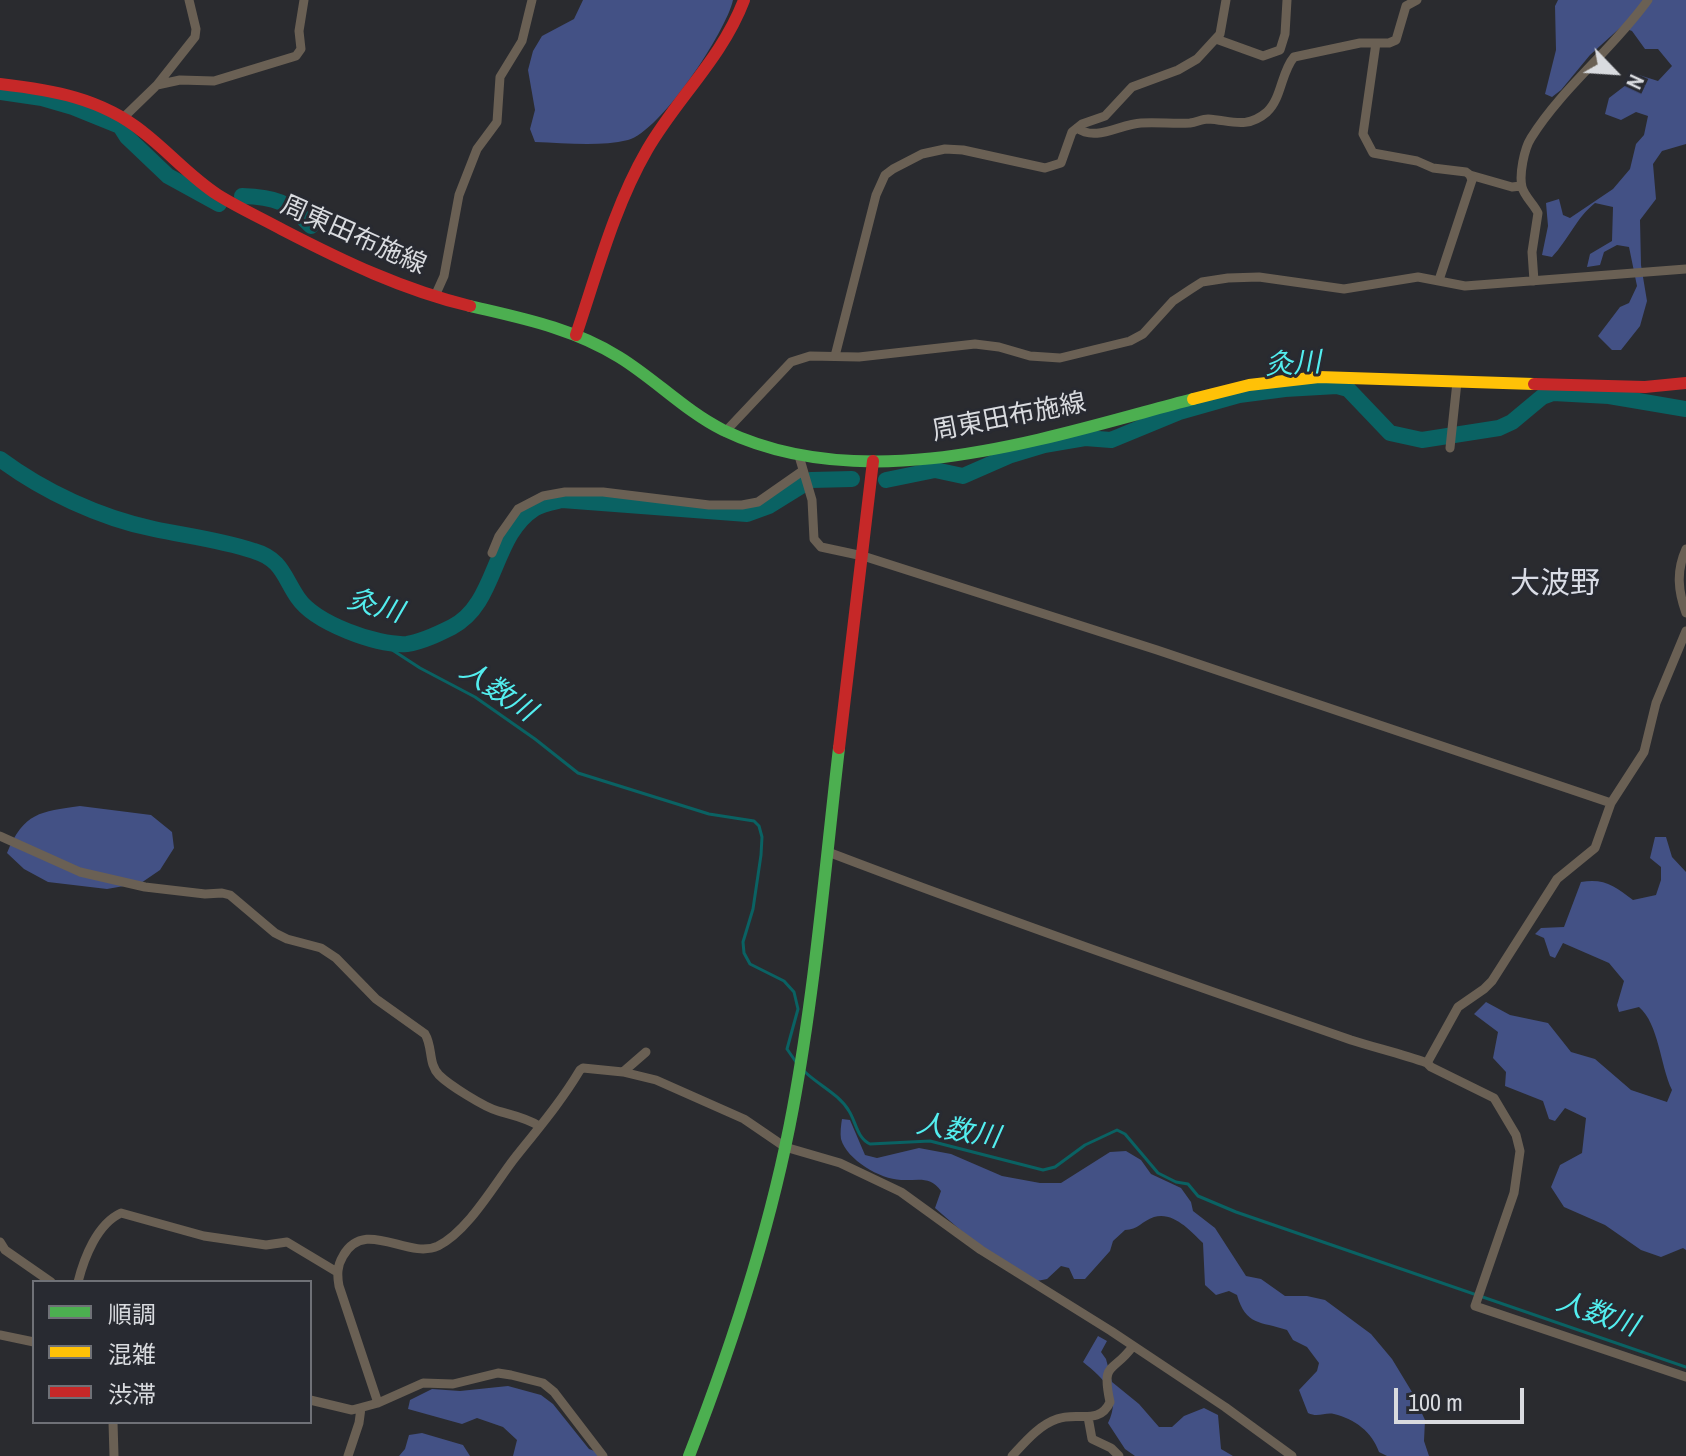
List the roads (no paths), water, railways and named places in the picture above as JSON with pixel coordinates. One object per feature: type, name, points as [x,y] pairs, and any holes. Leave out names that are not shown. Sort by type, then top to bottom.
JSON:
[{"type":"main road","points":[[576,335],[637,167],[660,129],[732,31],[744,0]]},
{"type":"main road","name":"周東田布施線","points":[[0,84],[67,93],[86,99],[124,117],[218,195],[361,270],[435,296],[576,335],[629,361],[683,407],[725,432],[799,456],[837,461],[873,461],[973,453],[1269,381],[1319,377],[1645,387],[1686,383]]},
{"type":"main road","points":[[689,1456],[744,1303],[767,1225],[785,1147],[806,1025],[873,461]]},
{"type":"street","points":[[124,117],[157,85],[195,37],[189,0]]},
{"type":"street","points":[[157,85],[180,80],[214,81],[296,56],[301,49],[299,31],[304,0]]},
{"type":"street","points":[[435,296],[444,276],[459,195],[477,149],[497,122],[498,82],[522,41],[532,0]]},
{"type":"street","points":[[835,356],[872,209],[885,175],[903,162],[945,149],[1045,168],[1055,167],[1061,163],[1069,139],[1077,128],[1105,116],[1122,95],[1140,82],[1188,66],[1216,39],[1223,24],[1226,0]]},
{"type":"street","points":[[1216,39],[1263,56],[1280,50],[1285,34],[1287,0]]},
{"type":"street","points":[[1077,128],[1102,134],[1122,125],[1142,123],[1193,123],[1210,119],[1234,124],[1247,121],[1266,113],[1294,57],[1360,43],[1396,40],[1406,6],[1417,0]]},
{"type":"street","points":[[1534,281],[1532,252],[1538,213],[1521,186],[1526,148],[1594,61],[1631,23],[1648,0]]},
{"type":"street","points":[[1376,43],[1363,134],[1373,153],[1512,187],[1521,186]]},
{"type":"street","points":[[1439,280],[1472,180],[1470,175]]},
{"type":"street","points":[[725,432],[785,366],[810,356],[859,357],[975,344],[1030,356],[1060,358],[1130,341],[1154,324],[1173,301],[1202,282],[1259,277],[1344,289],[1418,277],[1465,286],[1686,269]]},
{"type":"street","points":[[1450,447],[1457,382]]},
{"type":"street","points":[[799,456],[809,489],[816,545],[863,556],[1157,650],[1611,803]]},
{"type":"street","points":[[492,553],[499,536],[518,509],[543,496],[565,492],[603,492],[709,505],[742,505],[758,502],[802,474]]},
{"type":"street","points":[[1686,549],[1678,577],[1679,595],[1686,613]]},
{"type":"street","points":[[1427,1063],[1458,1007],[1492,981],[1557,879],[1595,848],[1611,803],[1644,752],[1656,703],[1686,631]]},
{"type":"street","points":[[0,836],[66,867],[94,876],[145,887],[230,895],[275,933],[321,948],[336,958],[376,999],[425,1034],[430,1042],[432,1064],[447,1081],[496,1110],[539,1126]]},
{"type":"street","points":[[828,852],[1255,1006],[1427,1063],[1494,1098],[1516,1135],[1520,1151],[1514,1193],[1475,1306],[1686,1377]]},
{"type":"street","points":[[623,1072],[646,1052]]},
{"type":"street","points":[[378,1403],[339,1286],[337,1272],[346,1252],[364,1240],[376,1238],[415,1250],[426,1250],[451,1238],[583,1068],[623,1072],[656,1080],[744,1119],[785,1147],[840,1163],[901,1192],[981,1250],[1133,1346],[1292,1456]]},
{"type":"street","points":[[78,1280],[82,1263],[100,1233],[121,1213],[204,1236],[266,1245],[287,1242],[337,1272]]},
{"type":"street","points":[[0,1242],[5,1250],[48,1280]]},
{"type":"street","points":[[0,1335],[32,1342]]},
{"type":"street","points":[[1012,1456],[1042,1427],[1057,1419],[1070,1415],[1095,1417],[1107,1408],[1110,1402],[1105,1381],[1108,1371],[1133,1346]]},
{"type":"street","points":[[312,1400],[352,1410],[378,1403],[423,1383],[453,1384],[498,1373],[530,1379],[554,1392],[603,1456]]},
{"type":"street","points":[[348,1456],[361,1408]]},
{"type":"street","points":[[1088,1417],[1092,1439],[1111,1448],[1119,1456]]},
{"type":"street","points":[[113,1424],[114,1456]]},
{"type":"waterway","points":[[0,92],[42,98],[120,126],[127,137],[168,176],[219,204]]},
{"type":"waterway","points":[[242,196],[281,202],[311,226]]},
{"type":"waterway","name":"灸川","points":[[886,480],[935,470],[963,476],[1011,455],[1044,445],[1085,438],[1111,440],[1179,412],[1239,395],[1285,389],[1337,386],[1348,389],[1390,433],[1422,440],[1499,428],[1512,422],[1542,397],[1553,393],[1609,396],[1686,409]]},
{"type":"waterway","name":"灸川","points":[[0,459],[53,492],[113,518],[263,554],[277,564],[298,598],[318,616],[364,637],[394,644],[407,644],[436,635],[467,616],[487,587],[510,536],[520,521],[540,506],[562,500],[747,514],[769,506],[811,480],[852,479]]},
{"type":"waterway","name":"人数川","points":[[380,642],[420,668],[475,697],[578,773],[709,814],[754,821],[759,826],[761,855],[753,909],[743,942],[744,953],[750,964],[784,981],[794,992],[798,1009],[787,1049],[796,1062]]},
{"type":"waterway","name":"人数川","points":[[804,1071],[845,1105],[859,1134],[870,1144],[930,1141],[1043,1170],[1055,1167],[1085,1145],[1117,1130],[1125,1134],[1158,1173],[1188,1184],[1198,1196],[1236,1212],[1686,1367]]},
{"type":"district","name":"大波野","points":[[1555,585]]}]
